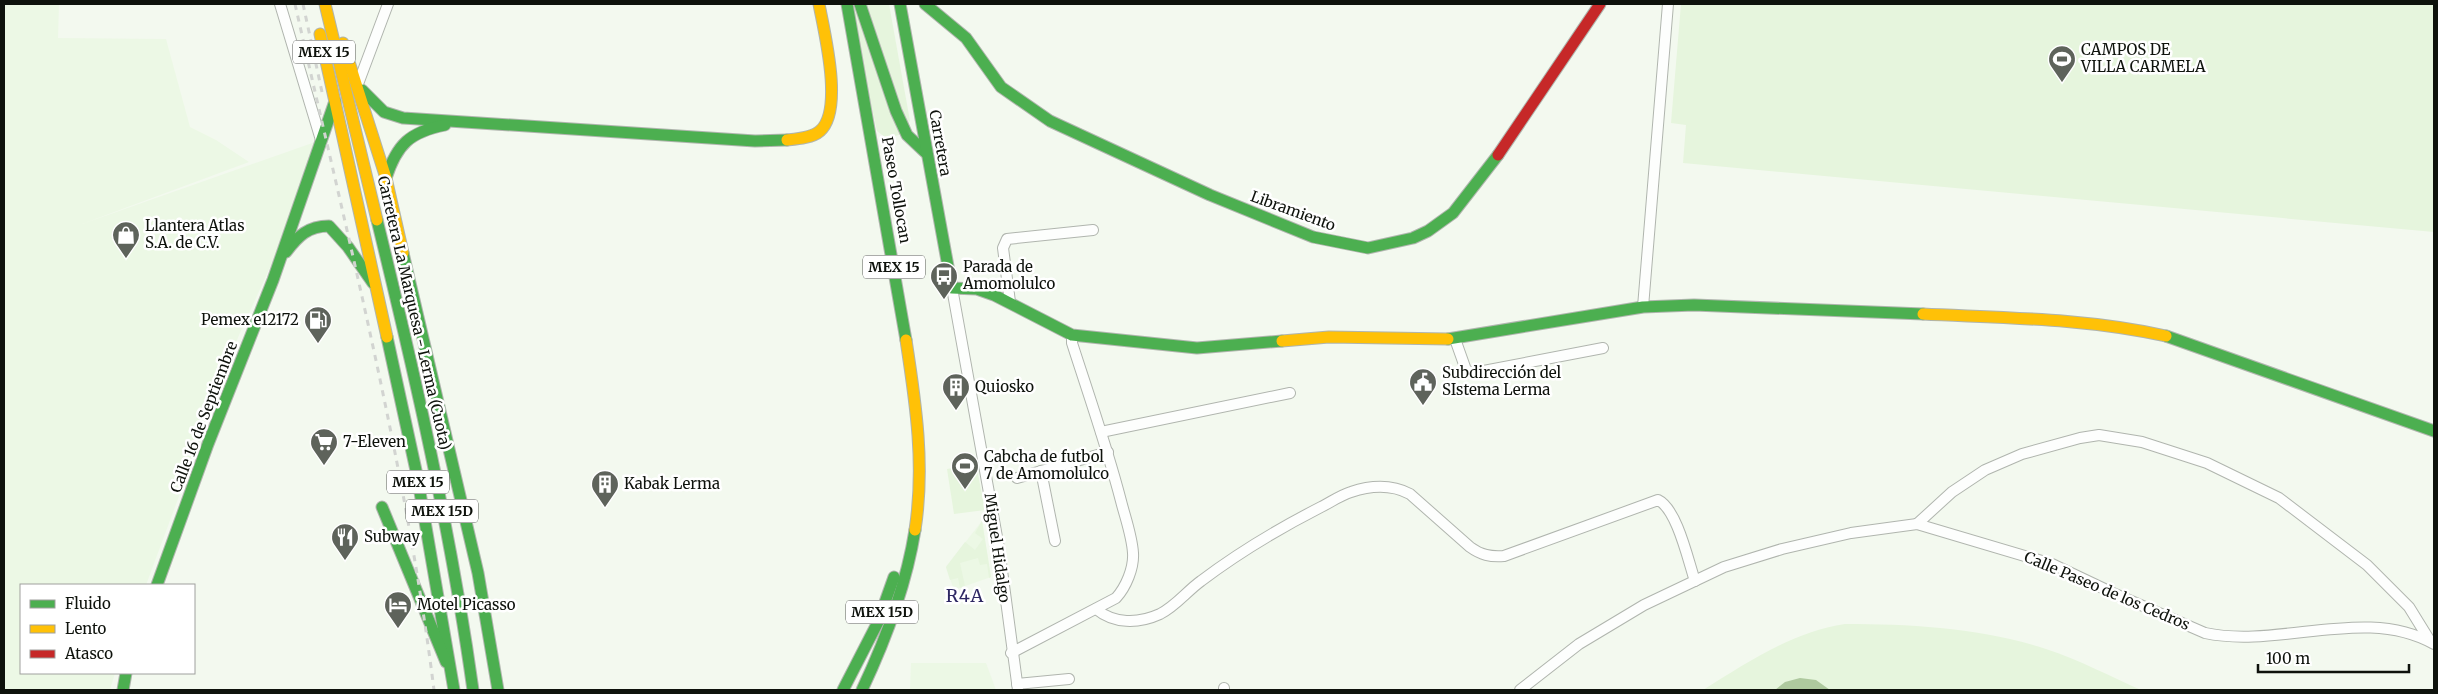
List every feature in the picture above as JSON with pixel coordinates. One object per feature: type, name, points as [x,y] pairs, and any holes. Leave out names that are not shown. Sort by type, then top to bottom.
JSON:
[{"type":"main road","name":"MEX 15","points":[[313,4],[417,475],[454,690]]},
{"type":"main road","name":"Carretera La Marquesa - Lerma (Cuota)","points":[[325,4],[405,333],[460,596],[473,690]]},
{"type":"main road","points":[[334,4],[347,58],[358,84],[386,178],[478,573],[498,690]]},
{"type":"main road","points":[[358,84],[370,100],[384,112],[403,118],[755,142],[800,139],[813,136],[826,124],[832,91],[830,62],[820,4]]},
{"type":"main road","name":"Paseo Tollocan","points":[[848,4],[904,320],[918,416],[919,502],[916,531]]},
{"type":"main road","points":[[860,4],[896,111],[907,135],[926,152]]},
{"type":"main road","name":"Carretera","points":[[900,4],[952,288]]},
{"type":"main road","name":"Libramiento","points":[[925,4],[966,38],[1001,87],[1050,121],[1210,195],[1313,237],[1354,247],[1368,248],[1413,238],[1428,231],[1453,212],[1487,172],[1600,4]]},
{"type":"main road","points":[[280,260],[335,101]]},
{"type":"main road","points":[[386,178],[392,157],[404,141],[420,132],[461,123]]},
{"type":"main road","points":[[280,260],[304,230],[318,225],[329,226],[348,248],[376,289]]},
{"type":"main road","name":"Calle 16 de Septiembre","points":[[157,584],[208,444],[280,260]]},
{"type":"main road","points":[[952,288],[977,289],[1010,302],[1072,335],[1198,348],[1329,337],[1455,339],[1643,306],[1694,305],[2060,320],[2106,324],[2174,338],[2434,431]]},
{"type":"main road","points":[[382,507],[400,544],[431,632],[453,676]]},
{"type":"main road","name":"MEX 15","points":[[862,690],[897,608],[916,531]]},
{"type":"main road","name":"MEX 15D","points":[[843,690],[870,638],[898,566],[916,531]]},
{"type":"main road","points":[[123,690],[126,674]]},
{"type":"street","points":[[280,4],[321,140]]},
{"type":"street","points":[[358,84],[388,4]]},
{"type":"street","points":[[1643,306],[1668,4]]},
{"type":"street","points":[[1010,302],[1003,248],[1007,239],[1093,230]]},
{"type":"street","name":"Miguel Hidalgo","points":[[952,288],[999,548],[1017,687]]},
{"type":"street","points":[[1012,653],[1116,598],[1124,590],[1134,554],[1108,452],[1072,343],[1072,335]]},
{"type":"street","points":[[1455,339],[1466,370],[1473,373],[1603,348]]},
{"type":"street","points":[[1101,432],[1290,393]]},
{"type":"street","points":[[1916,524],[1952,492],[1985,470],[2022,454],[2080,438],[2099,435],[2142,442],[2207,463],[2279,498],[2353,554],[2388,586],[2409,607],[2432,642]]},
{"type":"street","points":[[1017,478],[1108,452]]},
{"type":"street","points":[[1041,471],[1055,541]]},
{"type":"street","points":[[1096,609],[1106,617],[1121,621],[1137,620],[1159,614],[1173,606],[1217,569],[1302,516],[1350,492],[1379,486],[1398,488],[1410,494],[1470,547],[1478,553],[1491,556],[1504,556],[1658,500],[1666,504],[1675,522],[1695,581]]},
{"type":"street","name":"Calle Paseo de los Cedros","points":[[1520,690],[1579,644],[1644,605],[1724,567],[1782,549],[1851,533],[1916,524],[2052,564],[2121,597],[2205,632],[2221,636],[2256,637],[2372,627],[2390,629],[2432,642]]},
{"type":"street","points":[[1017,687],[1069,679]]},
{"type":"shaded area","points":[[4,4],[59,4],[58,38],[166,39],[190,127],[216,140],[249,162],[82,224],[321,140],[288,228],[239,335],[146,584],[20,584],[20,674],[115,674],[110,690],[4,690]]},
{"type":"shaded area","points":[[849,4],[889,4],[910,121],[899,135],[886,138],[877,131]]},
{"type":"shaded area","name":"CAMPOS DE VILLA CARMELA","points":[[1681,4],[2434,4],[2434,232],[1683,163],[1686,125],[1671,123]]},
{"type":"shaded area","name":"Cabcha de futbol 7 de Amomolulco","points":[[976,464],[985,510],[954,514],[947,469]]},
{"type":"shaded area","points":[[982,521],[991,577],[954,590],[946,567]]},
{"type":"shaded area","points":[[982,521],[991,577],[989,578],[987,564],[980,565],[978,558],[960,563],[965,586],[960,588],[958,578],[950,580],[946,567],[965,542],[975,550],[983,539],[975,533]]},
{"type":"shaded area","points":[[1845,624],[1921,626],[1997,636],[2058,653],[2141,690],[1703,690],[1754,659],[1789,641],[1826,628]]},
{"type":"shaded area","points":[[911,663],[986,663],[996,690],[910,690]]},
{"type":"shaded area","points":[[1800,678],[1816,680],[1830,690],[1775,690],[1785,682]]},
{"type":"railway","points":[[295,4],[391,431],[422,604],[434,690]]},
{"type":"railway","points":[[303,4],[322,92]]},
{"type":"traffic: fast","points":[[847,4],[906,340]]},
{"type":"traffic: fast","points":[[860,4],[896,111],[907,135],[925,152]]},
{"type":"traffic: fast","points":[[900,4],[952,288],[977,289],[994,295],[1072,335],[1197,348],[1282,341]]},
{"type":"traffic: fast","points":[[925,4],[966,38],[1001,87],[1050,121],[1210,195],[1313,237],[1368,248],[1413,238],[1428,231],[1453,213],[1498,155]]},
{"type":"traffic: fast","points":[[362,90],[384,112],[403,118],[755,141],[787,140]]},
{"type":"traffic: fast","points":[[157,584],[208,444],[273,280],[335,101]]},
{"type":"traffic: fast","points":[[386,178],[395,156],[407,141],[423,131],[445,125]]},
{"type":"traffic: fast","points":[[377,220],[431,454],[454,572],[473,690]]},
{"type":"traffic: fast","points":[[286,252],[304,233],[322,226],[329,226],[348,247],[373,283]]},
{"type":"traffic: fast","points":[[403,253],[478,573],[498,690]]},
{"type":"traffic: fast","points":[[1448,339],[1643,307],[1694,305],[1923,314]]},
{"type":"traffic: fast","points":[[2166,336],[2434,431]]},
{"type":"traffic: fast","points":[[387,337],[417,475],[454,690]]},
{"type":"traffic: fast","points":[[382,507],[446,662]]},
{"type":"traffic: fast","points":[[862,690],[879,652],[901,592],[915,530]]},
{"type":"traffic: fast","points":[[843,690],[878,622],[894,577]]},
{"type":"traffic: fast","points":[[123,690],[126,674]]},
{"type":"traffic: slow","points":[[325,4],[377,220]]},
{"type":"traffic: slow","points":[[787,140],[809,137],[820,131],[827,121],[831,106],[832,89],[828,51],[819,4]]},
{"type":"traffic: slow","points":[[320,34],[387,337]]},
{"type":"traffic: slow","points":[[343,43],[386,178],[403,253]]},
{"type":"traffic: slow","points":[[1923,314],[2075,322],[2166,336]]},
{"type":"traffic: slow","points":[[1282,341],[1329,337],[1448,339]]},
{"type":"traffic: slow","points":[[906,340],[918,435],[919,482],[915,530]]},
{"type":"traffic: jam","points":[[1498,155],[1600,4]]},
{"type":"place","name":"CAMPOS DE VILLA CARMELA","points":[[2062,83]]},
{"type":"place","name":"Llantera Atlas S.A. de C.V.","points":[[126,259]]},
{"type":"place","name":"Parada de Amomolulco","points":[[944,300]]},
{"type":"place","name":"Pemex e12172","points":[[318,344]]},
{"type":"place","name":"Subdirección del SIstema Lerma","points":[[1423,406]]},
{"type":"place","name":"Quiosko","points":[[956,411]]},
{"type":"place","name":"7-Eleven","points":[[324,466]]},
{"type":"place","name":"Cabcha de futbol 7 de Amomolulco","points":[[965,490]]},
{"type":"place","name":"Kabak Lerma","points":[[605,508]]},
{"type":"place","name":"Subway","points":[[345,561]]},
{"type":"place","name":"Motel Picasso","points":[[398,629]]},
{"type":"district","name":"R4A","points":[[965,596]]}]
